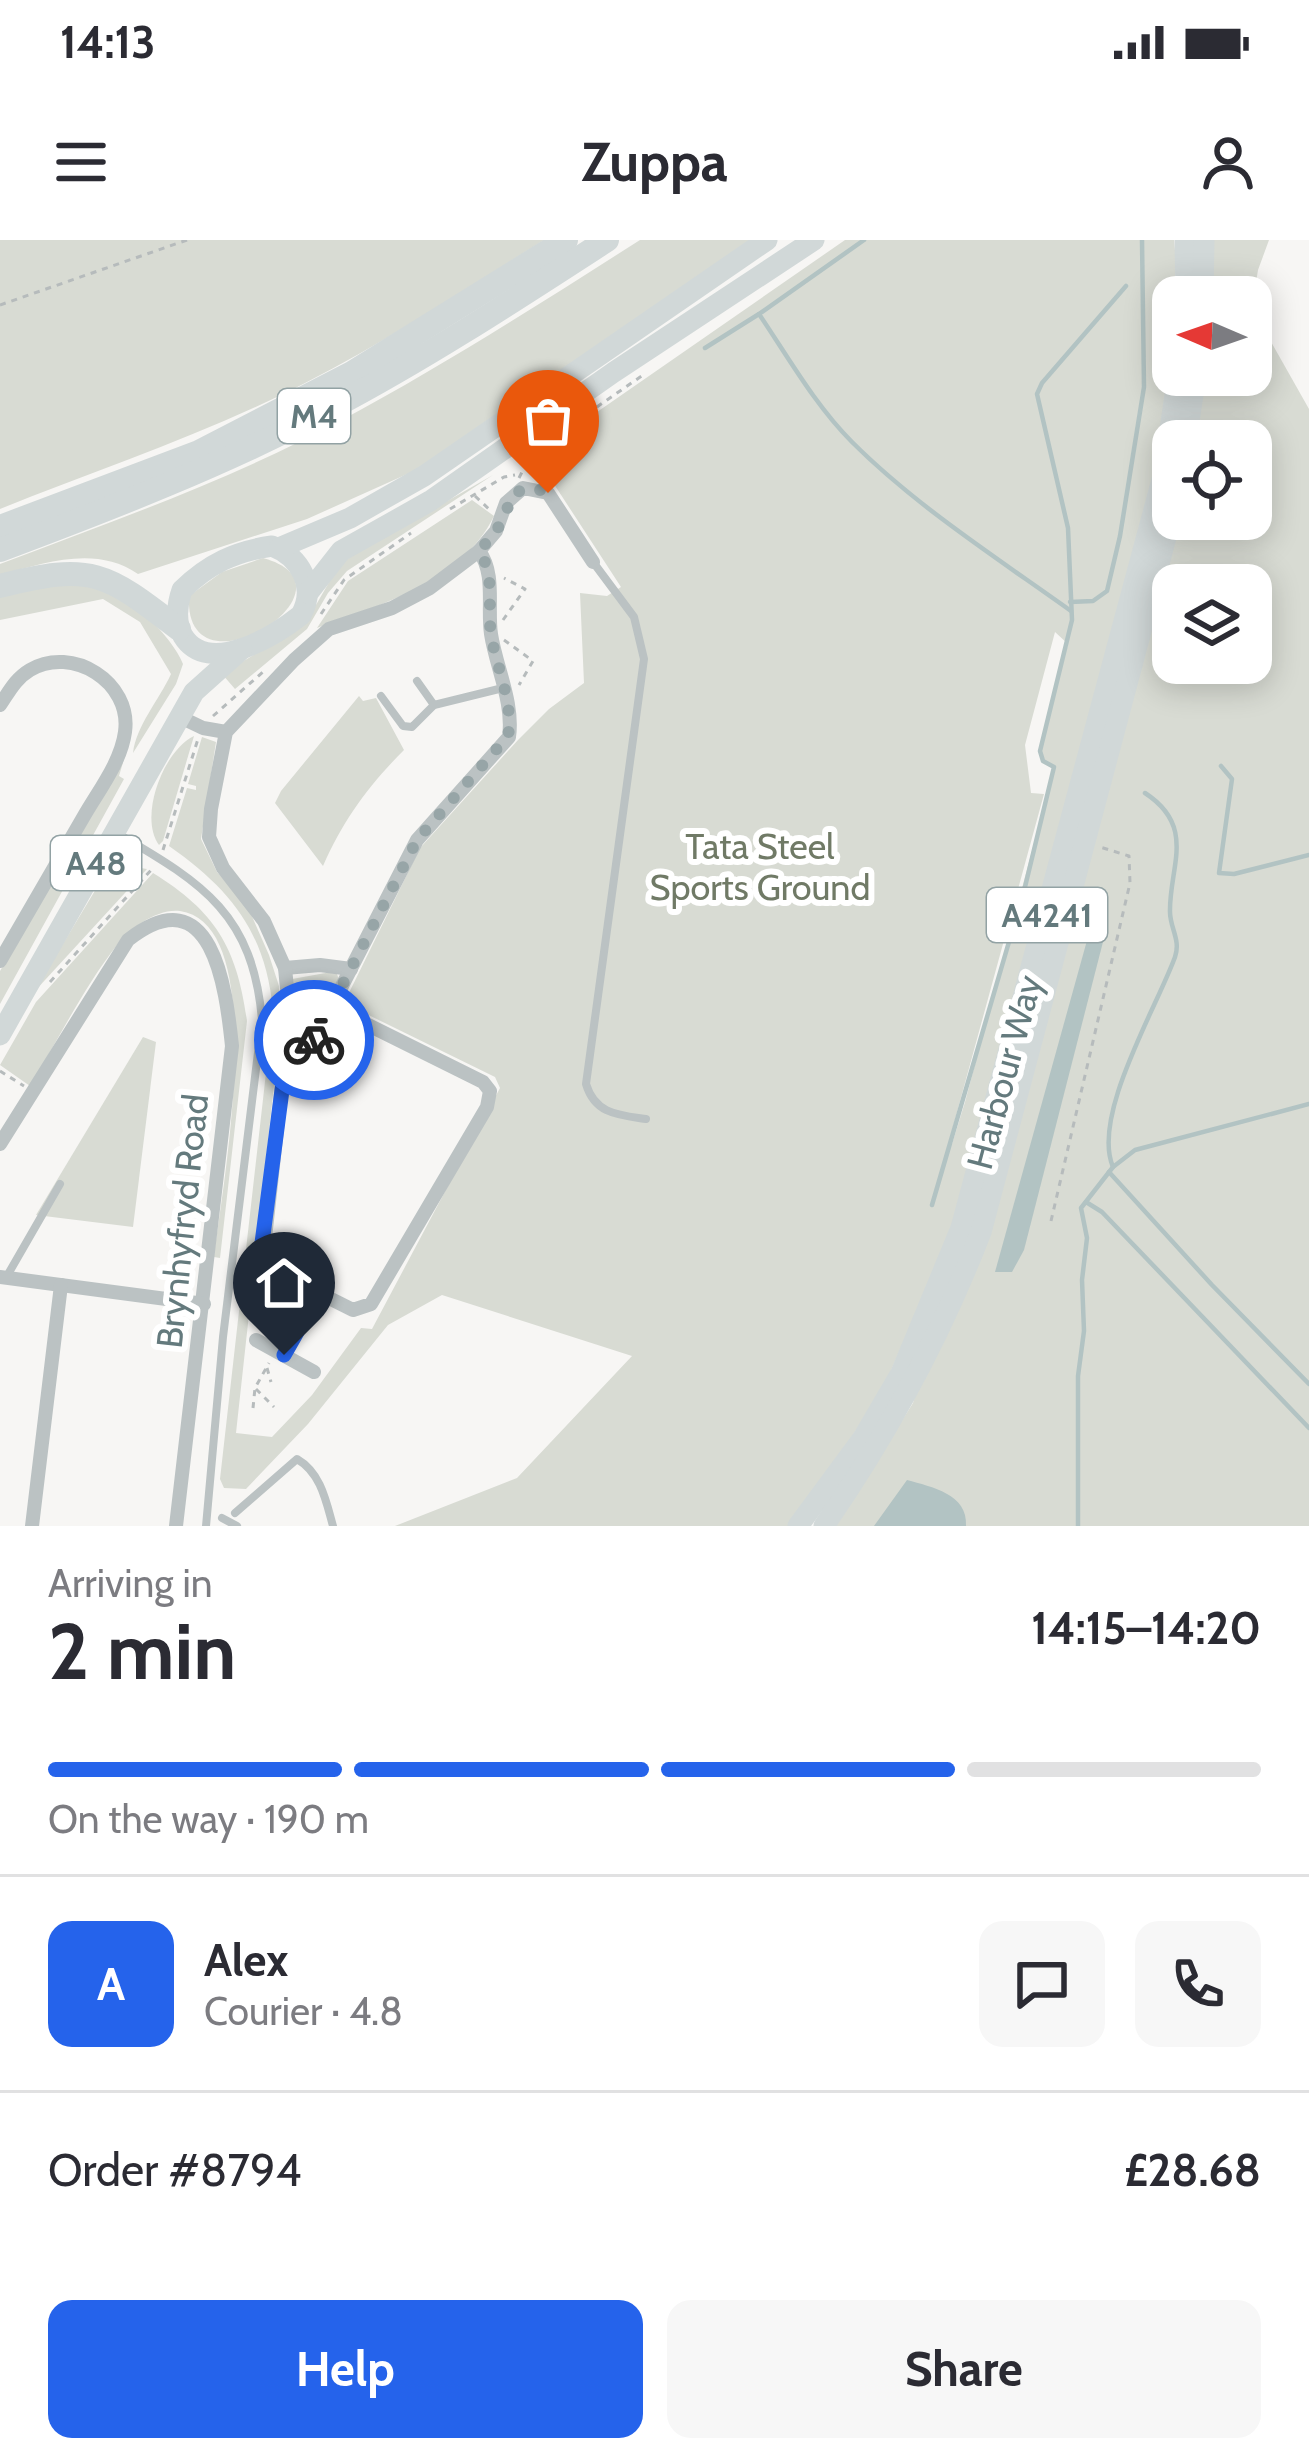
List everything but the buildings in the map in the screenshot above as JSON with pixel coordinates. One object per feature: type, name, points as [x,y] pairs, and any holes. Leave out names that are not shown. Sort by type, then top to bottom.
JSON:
[{"type":"highway","name":"M4","points":[[0,527],[200,452],[352,373],[566,240]]},
{"type":"highway","name":"M4","points":[[0,550],[207,468],[329,409],[460,336],[607,240]]},
{"type":"highway","points":[[0,586],[65,574],[111,579],[185,637]]},
{"type":"main road","points":[[279,548],[350,518],[424,476],[767,240]]},
{"type":"main road","points":[[185,637],[207,653],[242,649],[301,614],[308,593],[341,551],[430,501],[814,240]]},
{"type":"main road","points":[[1185,240],[1186,276]]},
{"type":"main road","points":[[1203,276],[1204,240]]},
{"type":"main road","name":"Harbour Way","points":[[798,1526],[863,1438],[902,1373],[961,1228],[1157,499],[1174,396]]},
{"type":"main road","name":"Harbour Way","points":[[824,1526],[877,1449],[917,1379],[967,1268],[992,1190],[1165,540]]},
{"type":"main road","points":[[194,692],[179,598],[200,573],[239,552],[272,546],[289,554],[304,575],[308,593]]},
{"type":"main road","name":"A48","points":[[0,1035],[194,692],[242,649]]},
{"type":"street","points":[[332,1007],[483,1082],[490,1098],[371,1304],[361,1310],[346,1310],[318,1295],[277,1272],[263,1256],[290,1019],[285,968],[251,900],[213,850],[209,837],[226,732],[329,629],[392,608],[430,588],[479,551],[521,482],[548,493],[593,562]]},
{"type":"street","points":[[284,1075],[290,1076],[305,1058],[417,840],[503,746],[510,728],[491,633],[489,574],[479,551]]},
{"type":"street","points":[[0,706],[15,682],[38,666],[65,662],[107,681],[122,702],[126,723],[121,749],[0,962]]},
{"type":"street","points":[[180,717],[202,728],[226,732]]},
{"type":"street","name":"Brynhyfryd Road","points":[[32,1092],[128,940],[158,920],[183,922],[196,929],[216,958],[226,988],[232,1046],[176,1526]]},
{"type":"street","points":[[285,968],[351,969]]},
{"type":"street","points":[[0,1144],[32,1092]]},
{"type":"street","points":[[3,1277],[204,1304]]},
{"type":"street","points":[[32,1526],[61,1285]]},
{"type":"street","points":[[280,1353],[318,1295]]},
{"type":"street","points":[[256,1340],[314,1372]]},
{"type":"lane","points":[[593,562],[634,617],[642,638],[644,670],[586,1084],[591,1100],[601,1109],[646,1119]]},
{"type":"lane","points":[[417,681],[434,705]]},
{"type":"lane","points":[[381,696],[404,726],[412,727],[434,705],[504,692]]},
{"type":"lane","points":[[113,832],[195,881],[238,933],[259,986],[262,1020],[225,1314],[206,1526]]},
{"type":"lane","points":[[3,1277],[60,1184]]},
{"type":"lane","points":[[235,1513],[297,1459],[318,1480],[333,1526]]},
{"type":"lane","points":[[222,1518],[236,1526]]},
{"type":"path","points":[[0,304],[188,240]]},
{"type":"path","points":[[442,514],[504,477],[521,482],[532,452],[646,373]]},
{"type":"path","points":[[473,495],[502,517]]},
{"type":"path","points":[[315,625],[344,580],[411,532]]},
{"type":"path","points":[[489,574],[525,589],[491,633],[533,661],[514,694],[504,692]]},
{"type":"path","points":[[45,988],[159,858],[202,728],[264,670]]},
{"type":"path","points":[[183,785],[214,791]]},
{"type":"path","points":[[1052,1221],[1119,942],[1132,868],[1126,853],[1086,843]]},
{"type":"path","points":[[0,1071],[32,1092]]},
{"type":"path","points":[[253,1408],[254,1388],[280,1353]]},
{"type":"path","points":[[266,1366],[271,1382]]},
{"type":"path","points":[[254,1388],[274,1408]]},
{"type":"green space","points":[[0,240],[544,240],[307,382],[194,434],[0,509]]},
{"type":"green space","points":[[640,240],[750,240],[414,471],[307,519],[138,574],[122,565],[88,558],[0,575],[0,564],[215,480],[340,421]]},
{"type":"green space","name":"Tata Steel Sports Ground","points":[[845,240],[1174,240],[1175,276],[1152,276],[1152,396],[1168,396],[1163,420],[1152,420],[1152,480],[964,1200],[884,1387],[794,1526],[395,1526],[517,1478],[632,1356],[442,1295],[388,1325],[308,1424],[246,1489],[224,1488],[220,1479],[273,1011],[263,959],[242,916],[211,880],[169,846],[187,788],[196,790],[188,784],[202,737],[216,742],[201,839],[217,872],[247,905],[279,986],[281,1022],[236,1433],[272,1437],[312,1395],[361,1328],[372,1329],[500,1088],[495,1077],[344,1003],[420,848],[518,740],[584,683],[580,593],[607,596],[621,587],[535,455]],"holes":[[[1055,632],[1068,644],[1040,751],[1043,761],[1054,768],[965,1102],[948,1145],[1044,794],[1031,793],[1025,745]]]},
{"type":"green space","points":[[1212,240],[1269,240],[1257,276],[1212,276]]},
{"type":"green space","points":[[1272,343],[1309,409],[1309,1526],[836,1526],[913,1403],[1152,609],[1152,684],[1272,684],[1272,564],[1165,564],[1173,540],[1272,540],[1272,420],[1198,420],[1202,396],[1272,396]]},
{"type":"green space","points":[[493,475],[347,571],[307,629],[235,689],[222,674],[305,624],[339,565]]},
{"type":"green space","points":[[472,500],[494,516],[462,558],[417,588],[317,628],[348,581]]},
{"type":"green space","points":[[263,558],[290,572],[296,592],[285,612],[264,629],[238,640],[213,640],[195,627],[189,596],[222,572]]},
{"type":"green space","points":[[67,583],[97,585],[122,596],[159,629],[183,664],[176,684],[133,753],[143,723],[171,674],[140,622],[103,599],[0,620],[0,596]]},
{"type":"green space","points":[[359,696],[363,701],[376,698],[404,750],[358,804],[323,866],[275,803]]},
{"type":"green space","points":[[194,736],[159,845],[151,818],[157,785],[173,755]]},
{"type":"green space","points":[[129,742],[119,776],[124,779],[0,1004],[0,971]]},
{"type":"green space","points":[[128,866],[147,869],[34,992],[105,874]]},
{"type":"green space","points":[[153,873],[193,902],[220,934],[243,995],[247,1021],[220,1258],[214,1257],[231,1124],[233,1010],[226,962],[208,927],[180,911],[145,920],[105,961],[30,1086],[0,1065],[36,1002]]},
{"type":"green space","points":[[331,972],[340,983],[302,1048],[297,1049],[292,979]]},
{"type":"green space","points":[[143,1037],[156,1042],[133,1227],[36,1215]]},
{"type":"shaded area","points":[[1091,926],[1102,927],[1104,938],[1024,1250],[1012,1272],[995,1272]]},
{"type":"shaded area","points":[[907,1480],[955,1499],[966,1526],[874,1526]]},
{"type":"waterway","points":[[759,314],[864,240]]},
{"type":"waterway","points":[[1070,602],[1093,601],[1107,591],[1120,536],[1144,387],[1142,240]]},
{"type":"waterway","points":[[932,1205],[1025,887],[1054,767],[1043,761],[1040,751],[1072,620],[1068,528],[1037,394],[1126,286]]},
{"type":"waterway","points":[[705,348],[759,314],[814,397],[852,442],[930,510],[1071,611]]},
{"type":"waterway","points":[[1221,766],[1232,779],[1219,873],[1234,874],[1309,855]]},
{"type":"waterway","points":[[1113,1167],[1109,1145],[1118,1091],[1177,951],[1170,912],[1175,834],[1161,806],[1145,793]]},
{"type":"waterway","points":[[1078,1526],[1078,1376],[1087,1238],[1081,1208],[1113,1167],[1135,1150],[1309,1104]]},
{"type":"waterway","points":[[1109,1172],[1309,1384]]},
{"type":"waterway","points":[[1086,1202],[1102,1212],[1309,1428]]},
{"type":"way so far","points":[[314,1040],[417,840],[508,736],[509,714],[491,633],[489,574],[479,551],[496,532],[515,492],[535,488],[548,493]]},
{"type":"route","points":[[284,1355],[318,1295],[268,1265],[262,1243],[284,1075],[296,1071],[314,1040]]}]
